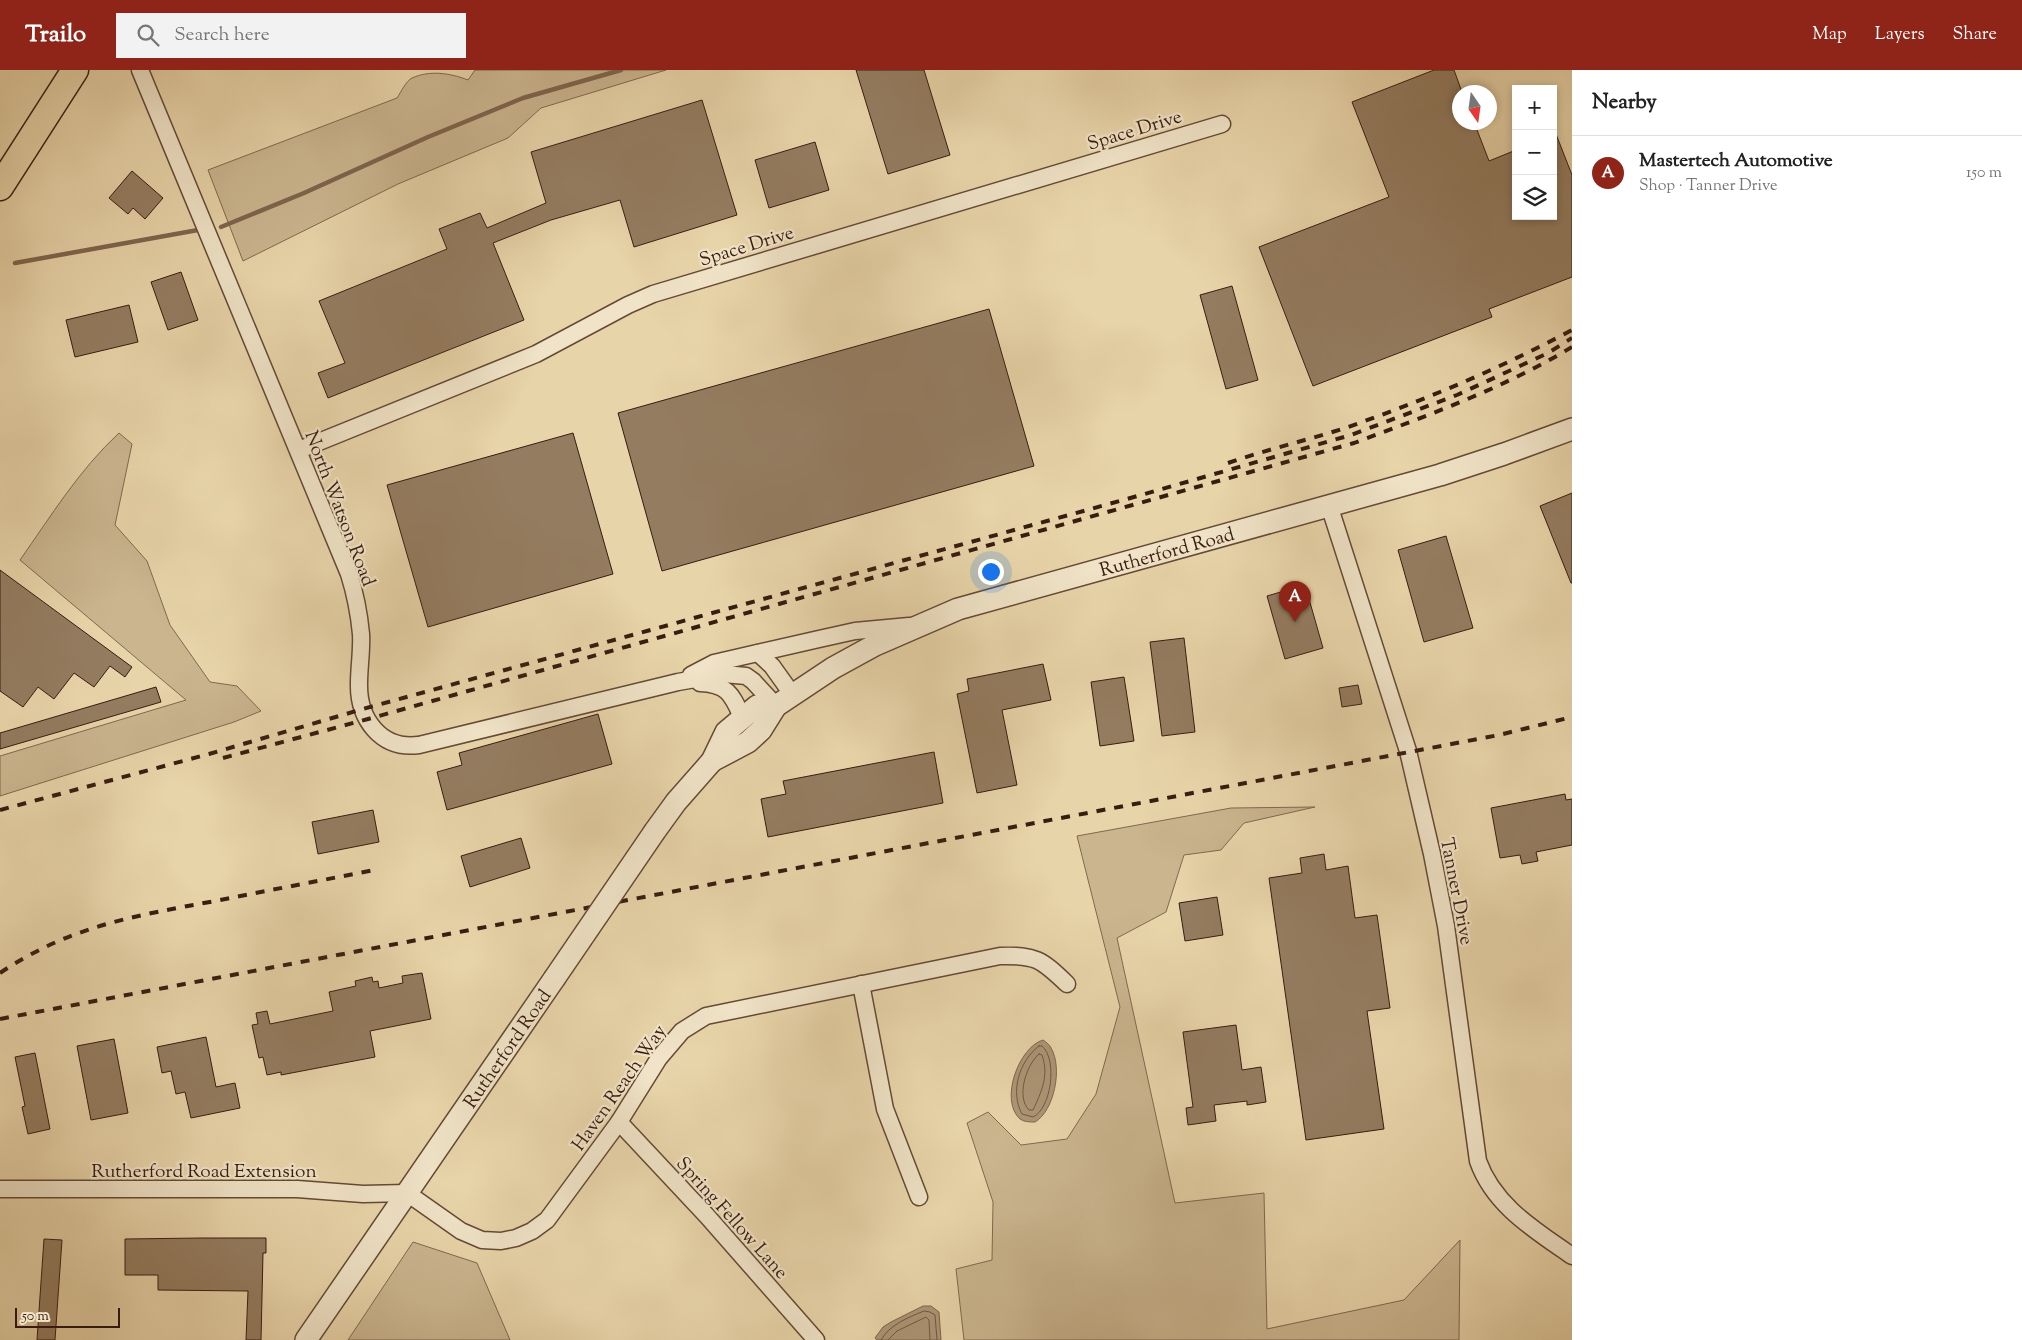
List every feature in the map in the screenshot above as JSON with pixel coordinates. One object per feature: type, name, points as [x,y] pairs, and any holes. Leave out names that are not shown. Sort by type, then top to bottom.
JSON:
[{"type":"main road","points":[[0,187],[75,70]]},
{"type":"street","name":"North Watson Road","points":[[140,70],[299,450],[353,587],[361,634],[360,700],[372,728],[383,738],[397,745],[419,745],[678,682],[724,674],[746,676],[784,700]]},
{"type":"street","name":"Space Drive","points":[[299,450],[536,354],[628,305],[654,294],[1222,124]]},
{"type":"street","name":"Rutherford Road","points":[[712,761],[748,742],[761,730],[784,700],[841,663],[875,645],[958,609],[1460,468],[1572,429]]},
{"type":"street","name":"Tanner Drive","points":[[1329,505],[1408,751],[1432,854],[1446,926],[1478,1161],[1488,1185],[1503,1203],[1533,1228],[1572,1256]]},
{"type":"street","name":"North Watson Road","points":[[678,682],[714,663],[855,631],[920,625]]},
{"type":"street","points":[[758,653],[772,666],[784,700]]},
{"type":"street","name":"North Watson Road","points":[[678,682],[709,683],[721,686],[732,694],[742,717]]},
{"type":"street","name":"Rutherford Road","points":[[306,1340],[655,831],[676,802],[712,761],[726,732],[757,706],[784,700]]},
{"type":"street","name":"Haven Reach Way","points":[[408,1193],[461,1232],[482,1240],[501,1241],[516,1238],[532,1231],[547,1220],[619,1122],[659,1058],[682,1031],[706,1016],[1000,956],[1025,955],[1046,963],[1067,984]]},
{"type":"street","points":[[861,984],[885,1109],[919,1197]]},
{"type":"street","name":"Spring Fellow Lane","points":[[619,1122],[707,1216],[816,1340]]},
{"type":"street","name":"Rutherford Road Extension","points":[[0,1189],[297,1189],[363,1194],[408,1193]]},
{"type":"shaded area","points":[[475,70],[666,70],[541,108],[508,138],[398,184],[243,261],[208,170],[397,98],[412,78],[440,73],[468,80]]},
{"type":"shaded area","points":[[119,433],[132,444],[115,525],[147,561],[170,625],[210,682],[237,686],[261,711],[234,722],[0,796],[0,756],[186,700],[20,560],[78,478]]},
{"type":"shaded area","points":[[1315,807],[1244,823],[1221,850],[1184,855],[1166,912],[1117,938],[1175,1203],[1264,1193],[1267,1329],[1404,1300],[1460,1240],[1459,1340],[964,1340],[956,1269],[992,1260],[993,1202],[967,1123],[988,1112],[1021,1145],[1067,1139],[1096,1094],[1120,1007],[1077,836],[1231,808]]},
{"type":"shaded area","points":[[413,1242],[477,1263],[510,1340],[348,1340]]},
{"type":"water","points":[[1043,1040],[1050,1046],[1055,1056],[1055,1088],[1052,1099],[1042,1116],[1035,1122],[1025,1121],[1020,1119],[1014,1110],[1011,1100],[1012,1088],[1015,1075],[1026,1053]]},
{"type":"water","points":[[923,1306],[931,1306],[939,1312],[941,1340],[877,1340],[875,1338],[883,1327]]},
{"type":"building","points":[[856,70],[924,70],[950,155],[888,174]]},
{"type":"building","points":[[1434,70],[1454,70],[1459,85],[1452,85],[1452,130],[1477,130],[1489,161],[1512,152],[1512,220],[1557,220],[1557,137],[1572,175],[1572,277],[1489,309],[1492,317],[1313,386],[1259,247],[1389,197],[1352,102]]},
{"type":"building","points":[[702,100],[737,215],[634,247],[620,200],[551,220],[493,243],[524,320],[328,398],[318,373],[345,363],[319,301],[447,249],[439,229],[480,213],[487,228],[546,203],[531,152]]},
{"type":"building","points":[[815,142],[829,190],[769,208],[755,160]]},
{"type":"building","points":[[132,171],[163,198],[145,219],[133,208],[128,214],[109,198]]},
{"type":"building","points":[[181,272],[198,320],[168,330],[151,282]]},
{"type":"building","points":[[1232,286],[1258,380],[1226,389],[1200,295]]},
{"type":"building","points":[[129,305],[138,342],[75,357],[66,320]]},
{"type":"building","points":[[989,309],[1034,466],[662,571],[618,413]]},
{"type":"building","points":[[573,433],[613,574],[428,627],[387,485]]},
{"type":"building","points":[[1572,493],[1572,583],[1571,583],[1540,506]]},
{"type":"building","points":[[1446,536],[1473,628],[1424,642],[1398,550]]},
{"type":"building","points":[[0,570],[132,667],[125,677],[110,666],[94,687],[74,673],[54,699],[38,687],[23,707],[0,691]]},
{"type":"building","points":[[1305,585],[1323,648],[1285,659],[1267,596]]},
{"type":"building","points":[[1184,638],[1195,732],[1162,736],[1150,642]]},
{"type":"building","points":[[1043,664],[1051,700],[1002,710],[1017,785],[977,793],[957,694],[969,691],[967,679]]},
{"type":"building","points":[[1124,677],[1134,741],[1100,746],[1091,682]]},
{"type":"building","points":[[1358,685],[1362,704],[1342,707],[1339,688]]},
{"type":"building","points":[[156,687],[161,702],[0,749],[0,733]]},
{"type":"building","points":[[598,714],[612,764],[447,810],[437,772],[462,765],[459,753]]},
{"type":"building","points":[[934,752],[943,803],[768,837],[761,799],[786,794],[783,781]]},
{"type":"building","points":[[1565,794],[1566,800],[1572,799],[1572,845],[1536,852],[1538,861],[1522,864],[1520,855],[1500,858],[1491,808]]},
{"type":"building","points":[[373,810],[379,842],[318,854],[312,822]]},
{"type":"building","points":[[521,838],[530,868],[470,887],[461,856]]},
{"type":"building","points":[[1324,854],[1326,870],[1348,866],[1355,918],[1377,915],[1390,1008],[1367,1011],[1384,1129],[1306,1140],[1269,878],[1302,873],[1300,858]]},
{"type":"building","points":[[1217,897],[1223,935],[1185,941],[1179,903]]},
{"type":"building","points":[[422,973],[431,1019],[370,1031],[375,1057],[281,1075],[281,1072],[267,1075],[263,1057],[259,1058],[252,1025],[258,1024],[256,1013],[267,1011],[270,1024],[333,1011],[329,992],[356,986],[355,981],[372,977],[373,982],[378,981],[379,988],[403,983],[402,976]]},
{"type":"building","points":[[1236,1025],[1242,1070],[1261,1067],[1266,1102],[1247,1105],[1247,1101],[1214,1105],[1216,1121],[1188,1125],[1186,1108],[1193,1107],[1183,1032]]},
{"type":"building","points":[[206,1037],[216,1087],[235,1083],[240,1108],[191,1118],[185,1092],[176,1094],[171,1071],[162,1073],[157,1047]]},
{"type":"building","points":[[114,1039],[128,1113],[91,1120],[77,1046]]},
{"type":"building","points":[[35,1053],[50,1129],[28,1134],[22,1107],[25,1106],[15,1057]]},
{"type":"building","points":[[266,1238],[266,1253],[263,1253],[261,1340],[246,1340],[248,1291],[158,1290],[158,1275],[125,1275],[125,1239]]},
{"type":"building","points":[[44,1239],[62,1240],[55,1340],[37,1340]]},
{"type":"waterway","points":[[221,227],[523,98],[621,70]]},
{"type":"waterway","points":[[15,263],[198,230]]},
{"type":"railway","points":[[1228,463],[1348,427],[1406,406],[1462,383],[1572,330]]},
{"type":"railway","points":[[0,810],[209,754],[363,709],[1127,499],[1351,435],[1457,395],[1548,353],[1572,338]]},
{"type":"railway","points":[[223,758],[1354,443],[1493,388],[1572,347]]},
{"type":"railway","points":[[0,1019],[1499,735],[1572,717]]},
{"type":"railway","points":[[0,973],[52,944],[103,925],[157,912],[379,869]]},
{"type":"place","name":"Mastertech Automotive","points":[[1295,622]]}]
